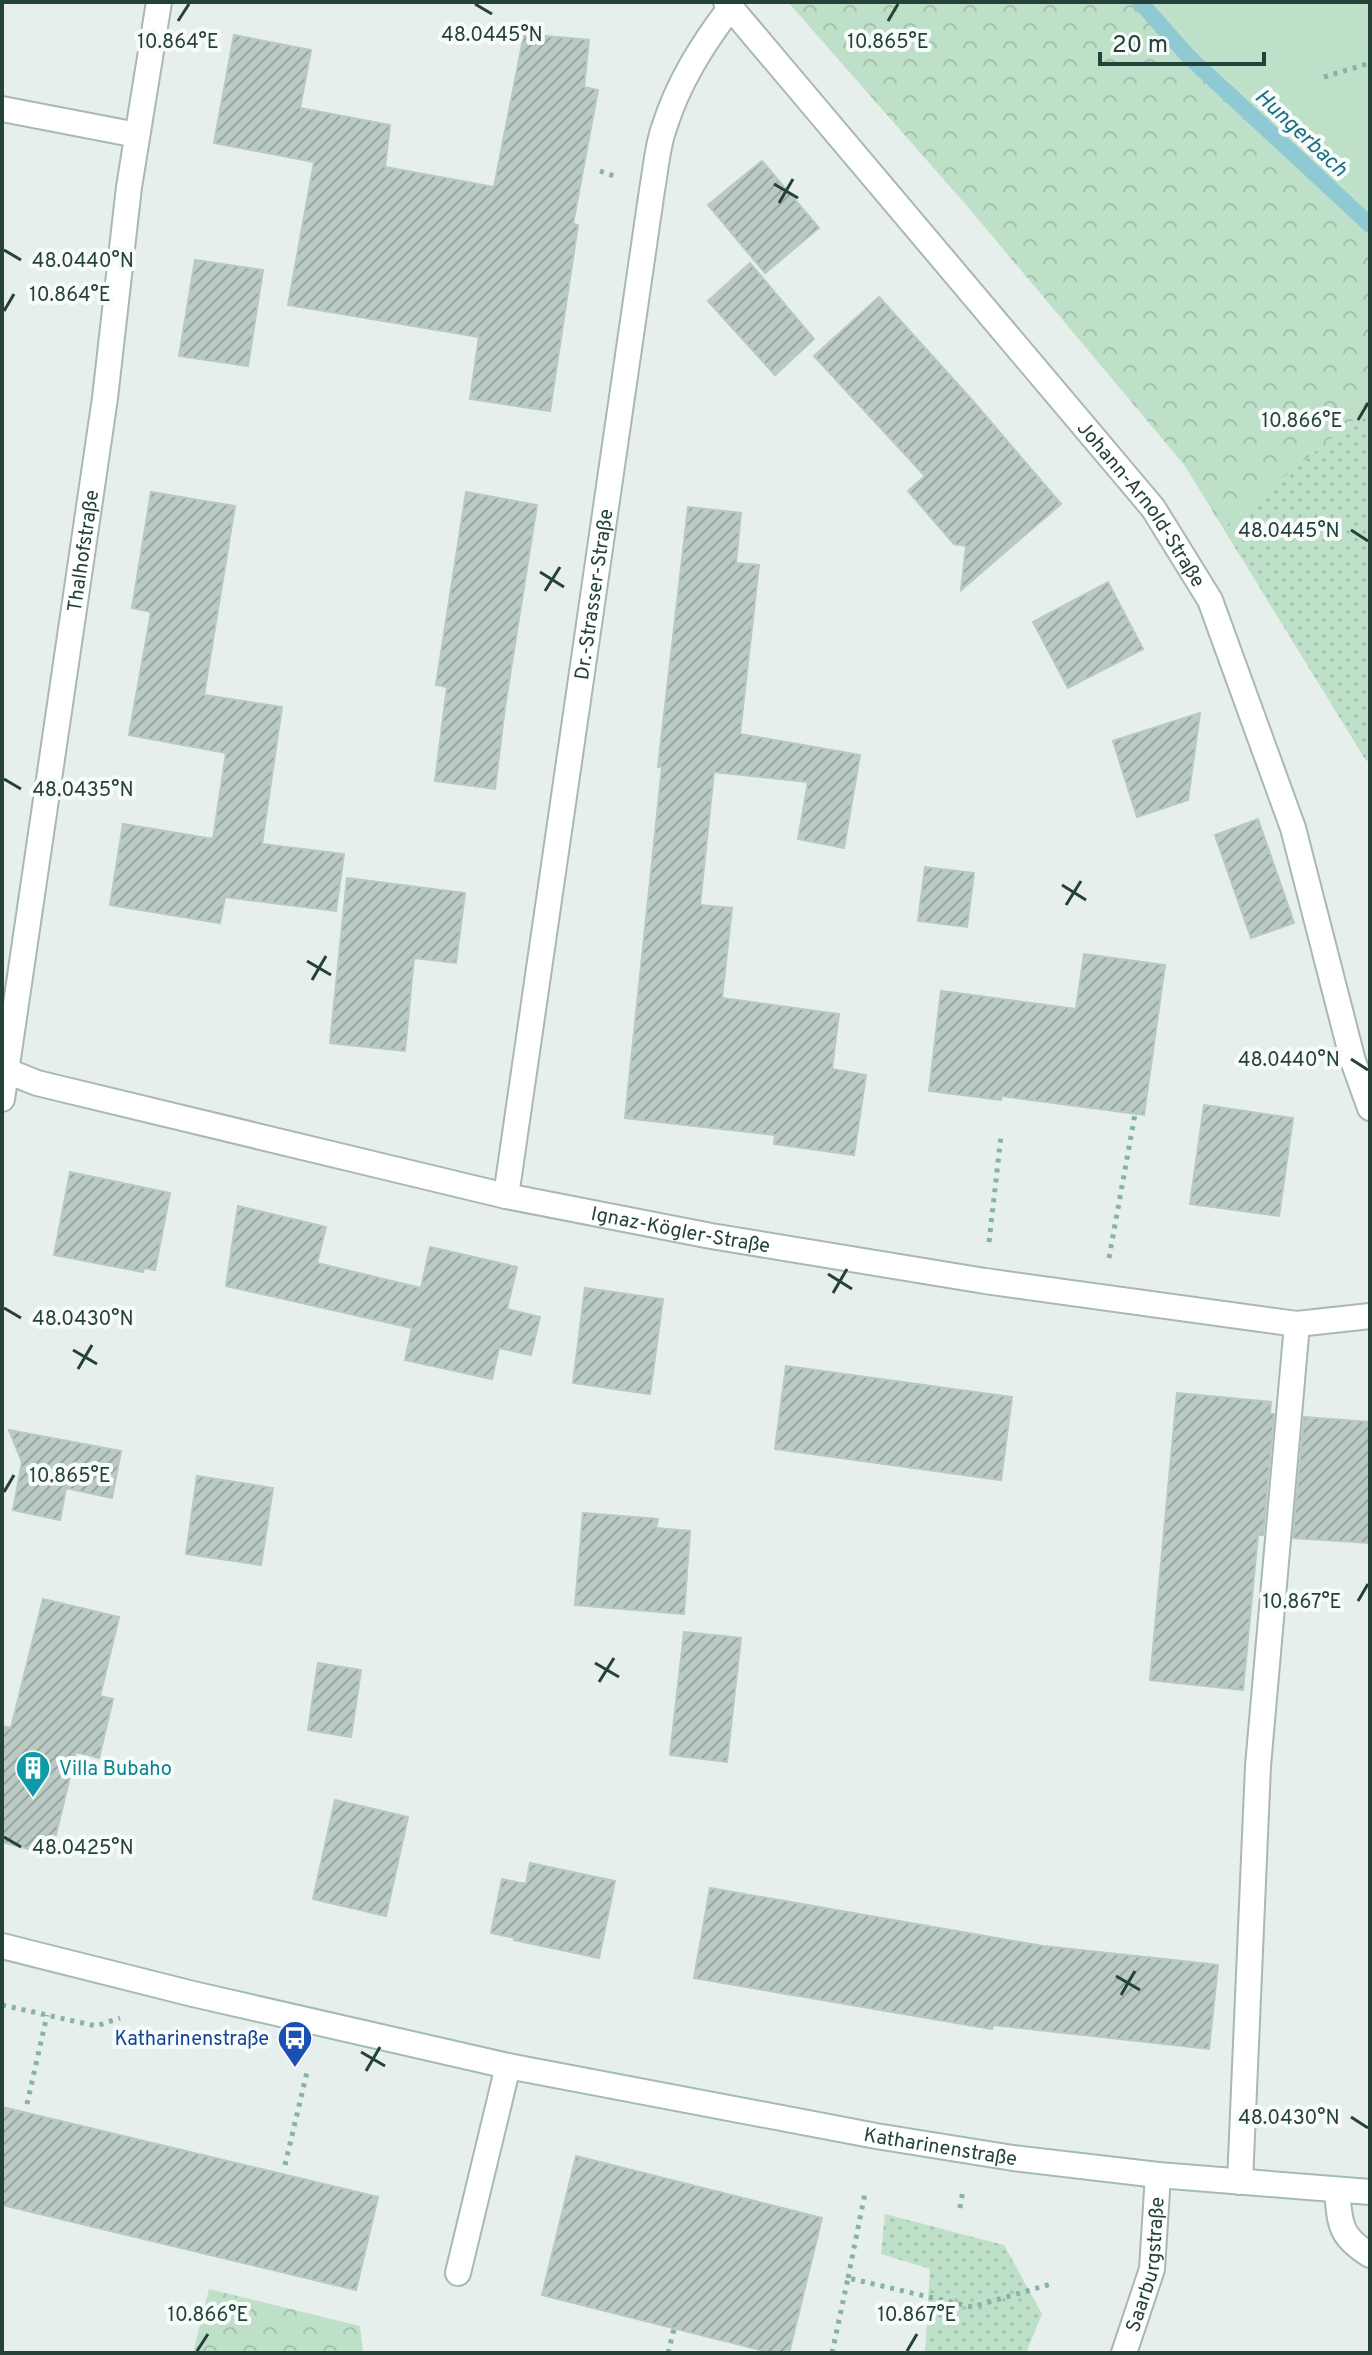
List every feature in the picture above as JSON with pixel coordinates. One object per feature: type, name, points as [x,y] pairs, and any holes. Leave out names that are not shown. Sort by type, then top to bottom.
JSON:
[{"type":"street","name":"Thalhofstraße","points":[[2,1099],[103,414],[137,135],[159,2]]},
{"type":"street","name":"Johann-Arnold-Straße","points":[[728,5],[1153,508],[1210,600],[1293,828],[1353,1061],[1370,1108]]},
{"type":"street","name":"Dr.-Strasser-Straße","points":[[506,1196],[663,130],[684,78],[728,5]]},
{"type":"street","points":[[2,109],[137,135]]},
{"type":"street","name":"Ignaz-Kögler-Straße","points":[[5,1070],[37,1083],[506,1196],[711,1236],[985,1281],[1297,1324],[1370,1316]]},
{"type":"street","points":[[1240,2182],[1258,1766],[1297,1324]]},
{"type":"street","name":"Katharinenstraße","points":[[2,1946],[193,1994],[508,2066],[892,2138],[1013,2158],[1158,2175],[1370,2192]]},
{"type":"street","points":[[458,2273],[508,2066]]},
{"type":"street","name":"Saarburgstraße","points":[[1124,2353],[1152,2269],[1158,2175]]},
{"type":"street","points":[[1337,2190],[1340,2224],[1354,2245],[1370,2255]]},
{"type":"path","points":[[1324,77],[1370,63]]},
{"type":"path","points":[[1102,1297],[1135,1114]]},
{"type":"path","points":[[985,1281],[1001,1136]]},
{"type":"path","points":[[2,2005],[96,2026]]},
{"type":"path","points":[[27,2104],[47,2015]]},
{"type":"path","points":[[285,2165],[307,2072]]},
{"type":"path","points":[[832,2353],[865,2193]]},
{"type":"path","points":[[848,2278],[972,2307],[1051,2284]]},
{"type":"path","points":[[668,2353],[674,2329]]},
{"type":"green space","points":[[788,2],[1155,2],[1199,54],[1370,211],[1370,406],[1223,528],[1185,466],[973,213]]},
{"type":"green space","points":[[1155,2],[1370,2],[1370,211],[1199,54]]},
{"type":"green space","points":[[1370,406],[1370,763],[1223,528]]},
{"type":"green space","points":[[885,2214],[1004,2245],[1042,2314],[1026,2353],[925,2353],[930,2269],[881,2254]]},
{"type":"green space","points":[[209,2289],[360,2326],[363,2353],[193,2353]]},
{"type":"building","points":[[524,34],[589,40],[584,87],[598,90],[573,224],[578,225],[550,411],[470,399],[479,337],[288,305],[314,162],[214,143],[234,35],[311,50],[300,108],[390,125],[385,167],[494,187]]},
{"type":"building","points":[[762,161],[819,228],[765,273],[708,205]]},
{"type":"building","points":[[195,260],[263,270],[248,366],[179,356]]},
{"type":"building","points":[[750,263],[814,339],[775,375],[708,301]]},
{"type":"building","points":[[879,297],[1061,504],[961,590],[966,546],[954,544],[908,491],[925,476],[814,356]]},
{"type":"building","points":[[151,492],[235,506],[204,695],[282,707],[262,844],[344,854],[336,911],[225,897],[220,923],[110,905],[123,824],[213,839],[226,753],[129,735],[151,612],[132,608]]},
{"type":"building","points":[[466,492],[537,505],[495,789],[435,781],[447,687],[436,685]]},
{"type":"building","points":[[688,507],[741,513],[736,563],[759,565],[740,734],[860,755],[844,848],[798,839],[808,782],[714,772],[700,905],[732,908],[722,998],[839,1014],[832,1069],[866,1075],[854,1155],[774,1144],[775,1135],[625,1118],[662,767],[658,767]]},
{"type":"building","points":[[1108,582],[1143,649],[1068,688],[1033,622]]},
{"type":"building","points":[[1200,713],[1188,800],[1137,817],[1113,741]]},
{"type":"building","points":[[1258,819],[1294,923],[1251,938],[1215,835]]},
{"type":"building","points":[[925,867],[974,873],[967,927],[918,921]]},
{"type":"building","points":[[347,878],[465,893],[456,963],[414,958],[405,1051],[330,1043]]},
{"type":"building","points":[[1084,954],[1165,965],[1144,1115],[1002,1096],[1001,1100],[929,1091],[941,991],[1076,1009]]},
{"type":"building","points":[[1204,1105],[1293,1118],[1279,1216],[1190,1204]]},
{"type":"building","points":[[70,1172],[170,1193],[155,1270],[144,1268],[143,1272],[54,1255]]},
{"type":"building","points":[[238,1206],[326,1227],[317,1263],[421,1288],[430,1247],[517,1267],[507,1309],[540,1317],[531,1355],[499,1348],[492,1379],[405,1360],[412,1328],[226,1286]]},
{"type":"building","points":[[585,1288],[663,1299],[650,1394],[573,1383]]},
{"type":"building","points":[[786,1366],[1012,1397],[1001,1480],[775,1449]]},
{"type":"building","points":[[1177,1393],[1271,1402],[1270,1414],[1274,1414],[1263,1535],[1258,1535],[1243,1690],[1150,1680]]},
{"type":"building","points":[[1304,1417],[1370,1422],[1370,1543],[1293,1538]]},
{"type":"building","points":[[9,1430],[121,1451],[112,1498],[66,1488],[60,1520],[13,1510],[22,1462]]},
{"type":"building","points":[[197,1476],[273,1488],[261,1565],[186,1554]]},
{"type":"building","points":[[583,1513],[658,1519],[656,1528],[690,1531],[684,1614],[575,1605]]},
{"type":"building","points":[[43,1599],[119,1617],[100,1696],[113,1699],[99,1758],[76,1752],[51,1855],[2,1842],[2,1726],[11,1728]]},
{"type":"building","points":[[684,1632],[741,1638],[727,1762],[670,1755]]},
{"type":"building","points":[[318,1663],[361,1670],[351,1737],[308,1730]]},
{"type":"building","points":[[335,1800],[408,1817],[386,1916],[313,1899]]},
{"type":"building","points":[[530,1863],[615,1881],[599,1958],[491,1933],[502,1879],[526,1884]]},
{"type":"building","points":[[710,1888],[1043,1946],[1218,1965],[1209,2049],[993,2025],[992,2029],[694,1978]]},
{"type":"building","points":[[2,2107],[378,2197],[356,2290],[2,2205]]},
{"type":"building","points":[[576,2156],[822,2218],[789,2353],[772,2353],[542,2295]]},
{"type":"waterway","name":"Hungerbach","points":[[1140,2],[1189,57],[1370,225]]},
{"type":"place","name":"Villa Bubaho","points":[[33,1799]]},
{"type":"place","name":"Katharinenstraße","points":[[295,2069]]}]
